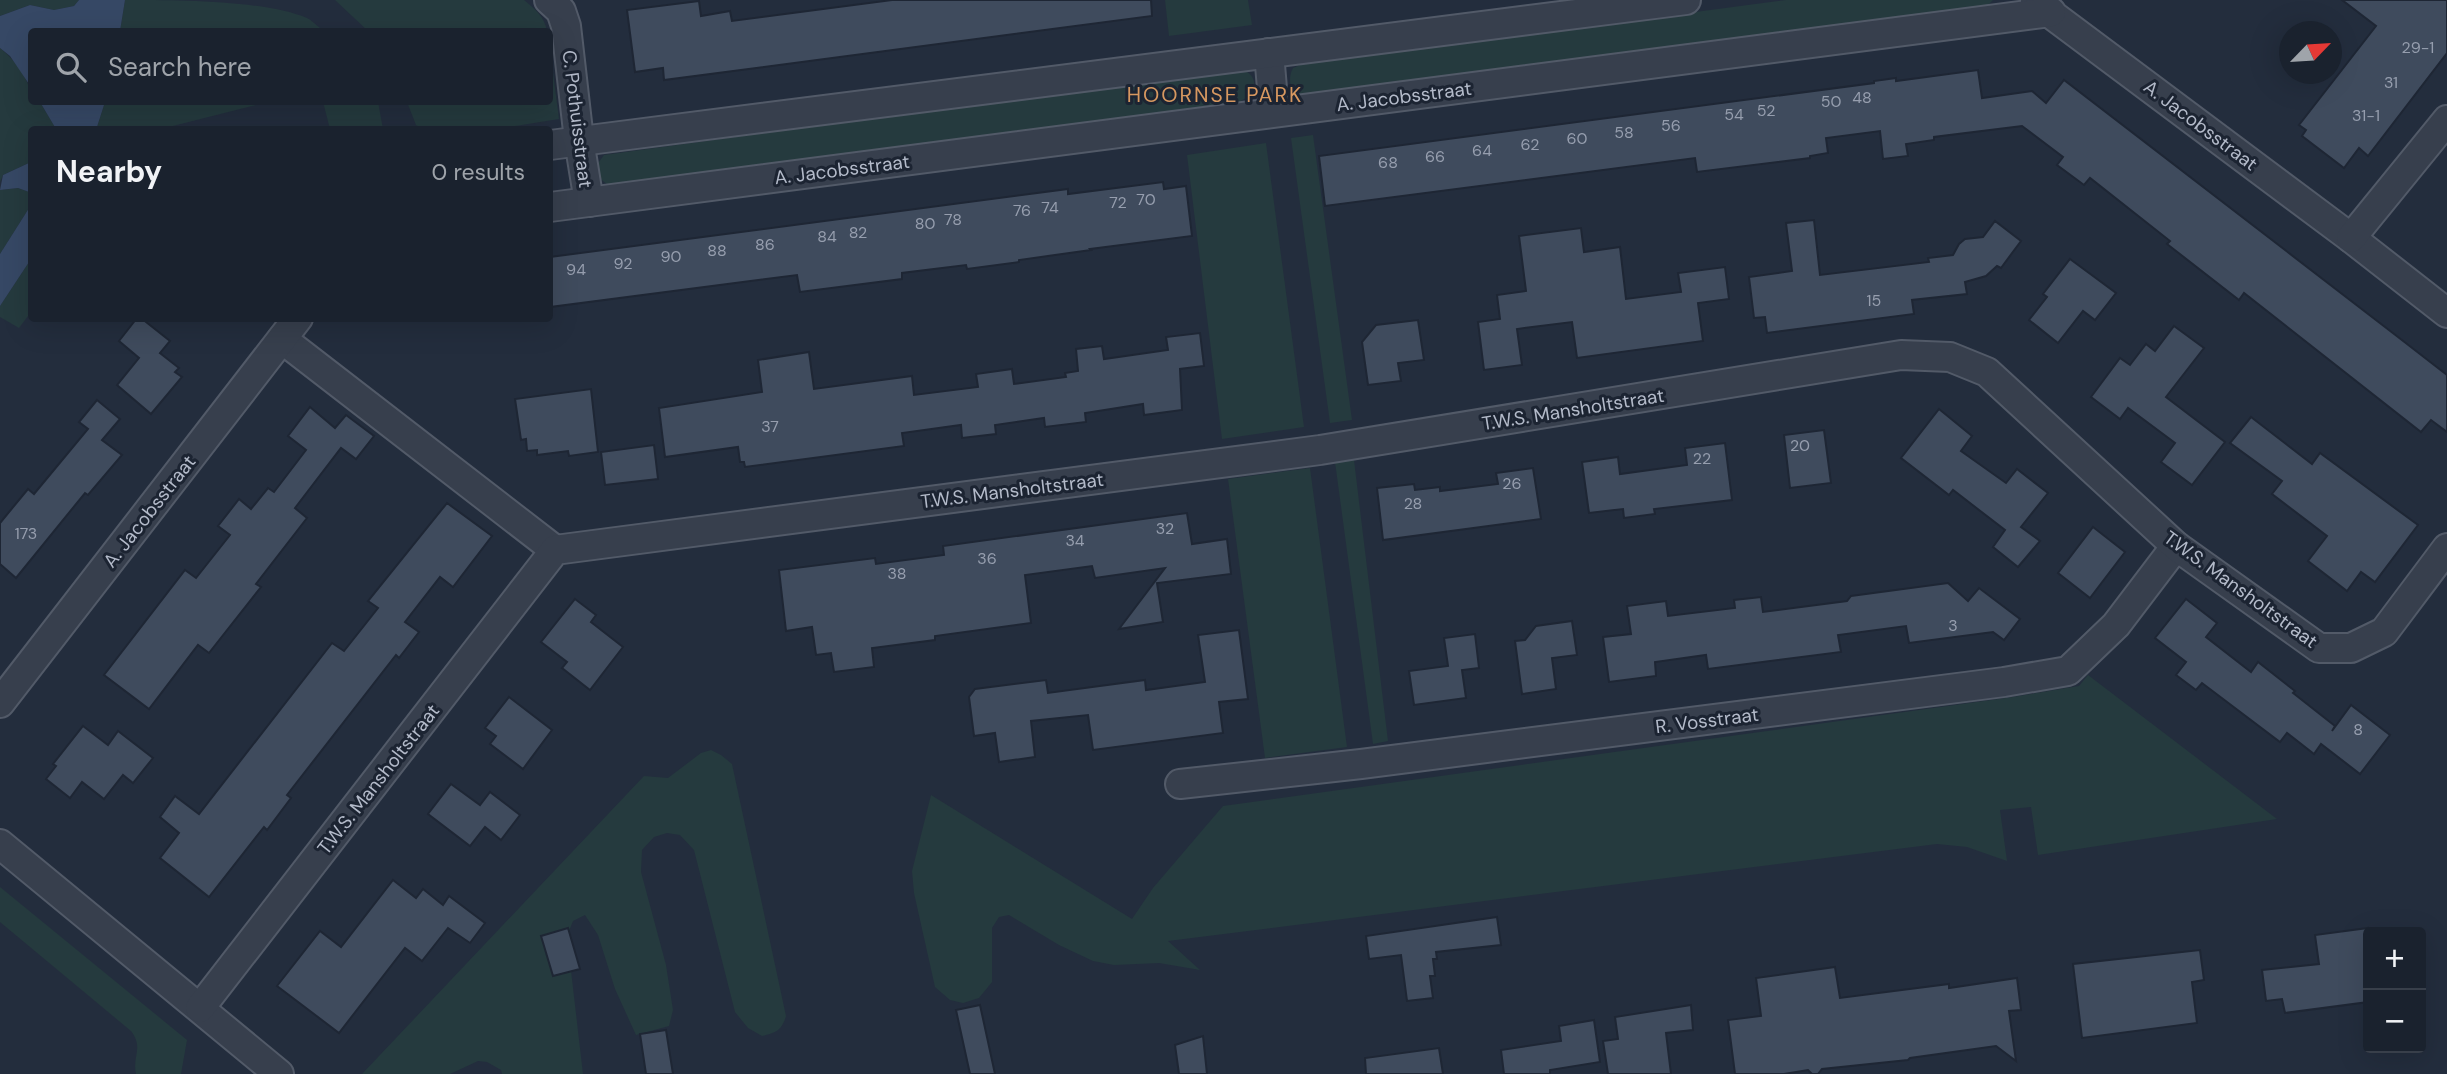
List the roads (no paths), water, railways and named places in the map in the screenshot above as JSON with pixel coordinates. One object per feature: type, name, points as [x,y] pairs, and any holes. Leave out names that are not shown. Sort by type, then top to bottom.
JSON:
[{"type":"street","name":"C. Pothuisstraat","points":[[550,0],[561,11],[566,26],[589,202]]},
{"type":"street","points":[[553,144],[1686,0]]},
{"type":"street","name":"A. Jacobsstraat","points":[[553,207],[1274,112],[2042,6],[2447,313]]},
{"type":"street","points":[[1269,52],[1274,112]]},
{"type":"street","points":[[2351,238],[2447,120]]},
{"type":"street","points":[[290,329],[555,550]]},
{"type":"street","name":"A. Jacobsstraat","points":[[0,703],[290,329]]},
{"type":"street","name":"T.W.S. Mansholtstraat","points":[[200,1007],[555,550],[1320,450],[1901,355],[1950,357],[1987,372],[2176,546],[2319,648],[2351,648],[2384,632],[2447,548]]},
{"type":"street","name":"R. Vosstraat","points":[[1180,784],[1389,761],[2004,682],[2068,671],[2116,625],[2176,546]]},
{"type":"street","points":[[0,844],[279,1074]]},
{"type":"water","points":[[79,0],[125,0],[120,28],[28,28],[28,83],[10,56],[0,48],[0,16],[30,5],[54,10],[74,6]]},
{"type":"water","points":[[42,105],[104,105],[97,126],[54,126]]},
{"type":"water","points":[[28,163],[28,192],[18,188],[0,190],[3,175]]},
{"type":"water","points":[[28,210],[28,264],[0,306],[0,254]]},
{"type":"district","name":"HOORNSE PARK","points":[[1215,95]]}]
